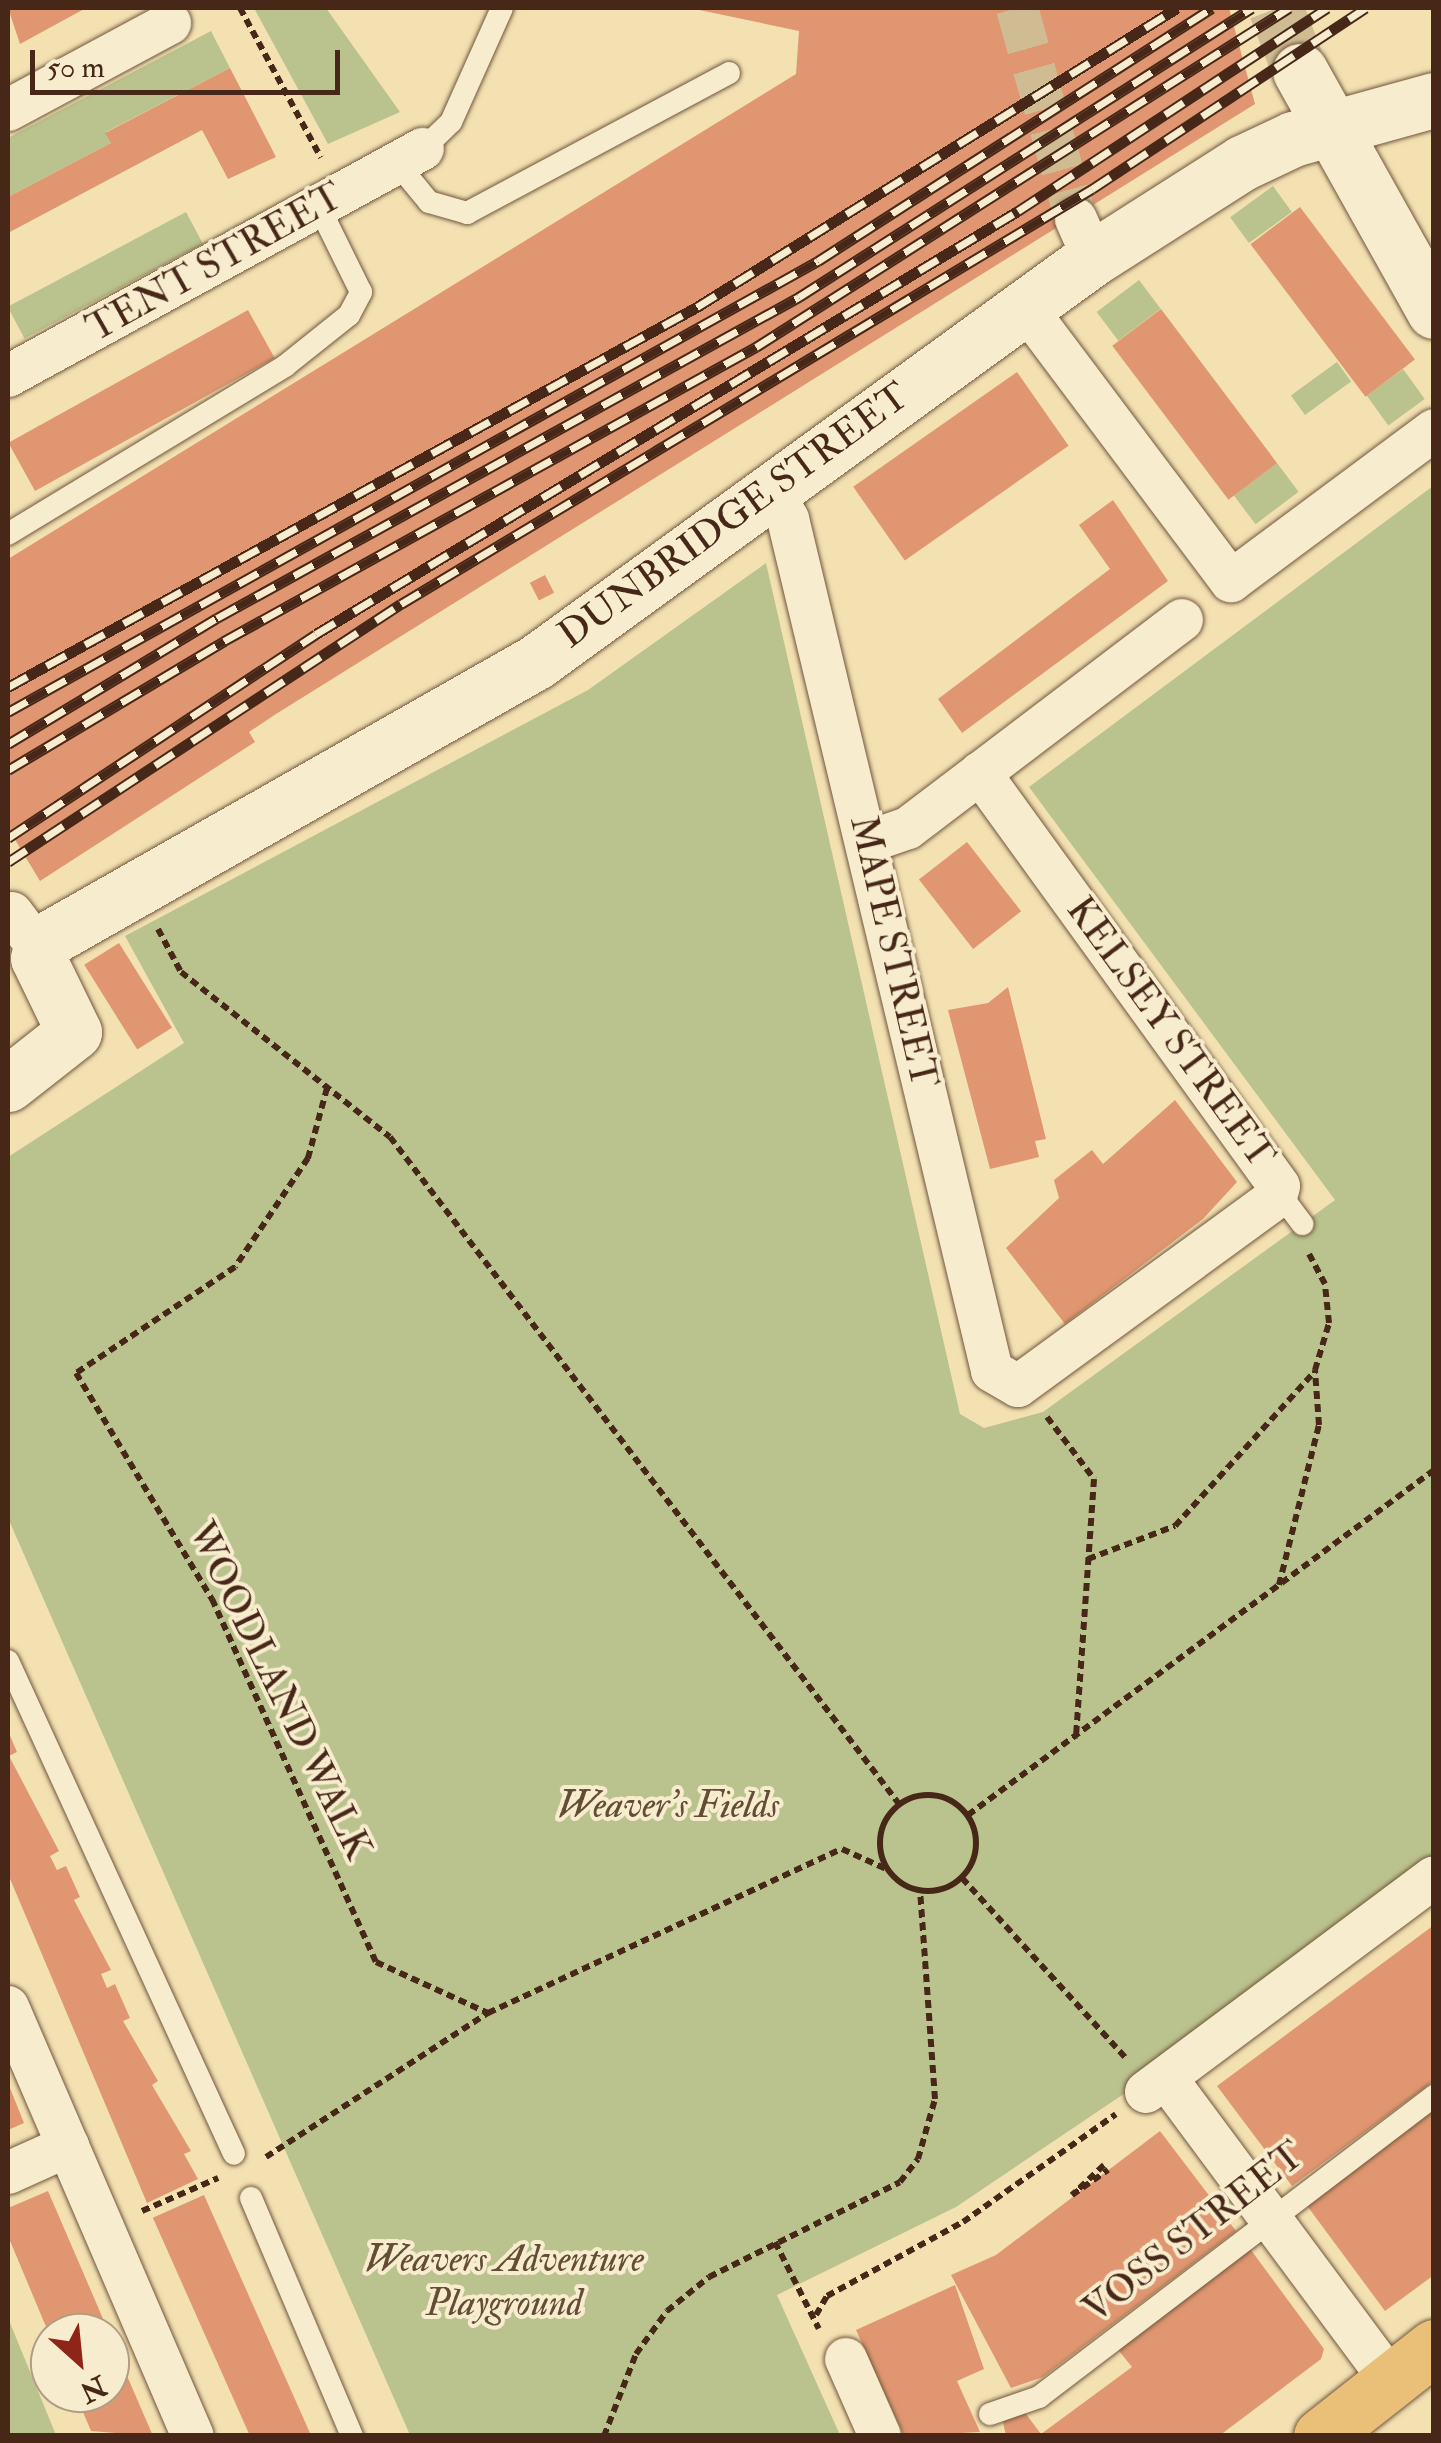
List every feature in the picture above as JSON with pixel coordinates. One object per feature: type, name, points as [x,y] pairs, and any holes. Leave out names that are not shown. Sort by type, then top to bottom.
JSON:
[{"type":"main road","points":[[1300,71],[1434,311]]},
{"type":"main road","name":"DUNBRIDGE STREET","points":[[8,1084],[72,1037],[26,931],[136,888],[536,662],[770,488],[1025,307],[1085,238],[1242,162],[1330,127],[1434,100]]},
{"type":"main road","points":[[1320,2436],[1434,2348]]},
{"type":"street","points":[[8,110],[170,24]]},
{"type":"street","name":"TENT STREET","points":[[8,376],[410,156]]},
{"type":"street","points":[[1025,307],[1231,581],[1434,430]]},
{"type":"street","name":"MAPE STREET","points":[[770,488],[788,519],[992,1370],[1027,1383]]},
{"type":"street","points":[[868,842],[908,828],[1182,620]]},
{"type":"street","name":"KELSEY STREET","points":[[980,773],[1295,1221],[1027,1383]]},
{"type":"street","points":[[1390,2381],[1271,2217],[1154,2087],[1434,1877]]},
{"type":"street","points":[[8,2007],[193,2436]]},
{"type":"street","points":[[8,2173],[68,2146]]},
{"type":"street","points":[[846,2360],[880,2436]]},
{"type":"lane","points":[[502,8],[451,122],[410,156],[428,202],[467,213],[728,73]]},
{"type":"lane","points":[[8,534],[286,366],[350,315],[361,292],[330,201]]},
{"type":"lane","points":[[8,1661],[242,2162]]},
{"type":"lane","name":"VOSS STREET","points":[[990,2414],[1039,2397],[1434,2096]]},
{"type":"lane","points":[[252,2198],[352,2436]]},
{"type":"path","points":[[240,8],[330,201]]},
{"type":"path","points":[[136,888],[181,972],[390,1137],[899,1804]]},
{"type":"path","name":"WOODLAND WALK","points":[[327,1088],[308,1158],[235,1267],[76,1373],[212,1599],[376,1962],[488,2013]]},
{"type":"path","points":[[1279,1585],[1319,1425],[1316,1370],[1329,1323],[1325,1284],[1295,1221]]},
{"type":"path","points":[[1088,1559],[1174,1526],[1316,1370]]},
{"type":"path","points":[[1027,1383],[1026,1410],[1040,1406],[1094,1479],[1076,1740]]},
{"type":"path","points":[[968,1814],[1076,1740],[1434,1470]]},
{"type":"path","points":[[886,1868],[882,1828],[899,1804],[934,1794],[968,1814],[976,1852],[962,1878],[920,1892]]},
{"type":"path","points":[[103,2228],[242,2162],[488,2013],[842,1849],[886,1868],[920,1892]]},
{"type":"path","points":[[775,2242],[816,2315],[828,2296],[963,2222],[1154,2087],[962,1878]]},
{"type":"path","points":[[604,2436],[622,2383],[666,2311],[708,2277],[900,2182],[932,2131],[920,1892]]},
{"type":"path","points":[[1106,2168],[1072,2195],[1106,2168]]},
{"type":"green space","points":[[254,8],[326,8],[400,112],[328,144]]},
{"type":"green space","points":[[211,31],[230,68],[106,132],[111,143],[8,197],[8,138]]},
{"type":"green space","points":[[1273,186],[1292,212],[1249,243],[1230,217]]},
{"type":"green space","points":[[186,212],[203,244],[25,339],[8,307]]},
{"type":"green space","points":[[1139,280],[1161,309],[1118,341],[1097,312]]},
{"type":"green space","points":[[1337,362],[1351,381],[1305,415],[1291,396]]},
{"type":"green space","points":[[1403,369],[1425,399],[1388,425],[1367,395]]},
{"type":"green space","points":[[1277,463],[1299,492],[1256,524],[1234,495]]},
{"type":"green space","name":"Weaver's Fields","points":[[1433,486],[1433,1864],[1143,2081],[956,2207],[777,2295],[840,2435],[410,2435],[8,1518],[8,1157],[184,1043],[125,936],[588,690],[766,563],[960,1414],[984,1428],[1043,1412],[1335,1200],[1029,787]]},
{"type":"green space","points":[[8,2318],[30,2372],[30,2413],[47,2413],[56,2435],[8,2435]]},
{"type":"building","points":[[8,8],[86,8],[20,44]]},
{"type":"building","points":[[690,8],[1229,8],[1255,104],[276,714],[249,732],[255,742],[40,881],[8,828],[8,559],[796,74],[799,31]]},
{"type":"building","points":[[230,68],[276,157],[228,179],[202,130],[8,233],[8,197],[111,143],[105,133]]},
{"type":"building","points":[[1300,207],[1415,360],[1365,397],[1250,244]]},
{"type":"building","points":[[1161,309],[1277,463],[1228,500],[1112,346]]},
{"type":"building","points":[[248,310],[275,358],[35,491],[8,443]]},
{"type":"building","points":[[1017,372],[1069,446],[905,560],[853,487]]},
{"type":"building","points":[[1113,500],[1168,581],[962,733],[938,699],[1110,569],[1079,525]]},
{"type":"building","points":[[545,575],[554,593],[539,601],[530,583]]},
{"type":"building","points":[[967,842],[1021,911],[973,949],[919,880]]},
{"type":"building","points":[[119,943],[172,1028],[137,1050],[84,965]]},
{"type":"building","points":[[1008,987],[1046,1139],[1035,1141],[1039,1157],[990,1169],[948,1010],[988,1003]]},
{"type":"building","points":[[1175,1100],[1237,1182],[1203,1219],[1065,1324],[1006,1248],[1059,1198],[1054,1180],[1092,1150],[1103,1164]]},
{"type":"building","points":[[8,1731],[17,1752],[9,1756],[59,1851],[50,1856],[57,1870],[66,1866],[80,1897],[74,1900],[111,1970],[101,1974],[107,1988],[115,1984],[130,2018],[123,2021],[158,2081],[152,2085],[191,2151],[184,2154],[198,2179],[147,2203],[8,1874]]},
{"type":"building","points":[[1434,1925],[1434,2081],[1292,2186],[1217,2086]]},
{"type":"building","points":[[8,2083],[24,2123],[8,2130]]},
{"type":"building","points":[[1434,2107],[1434,2275],[1385,2311],[1305,2203]]},
{"type":"building","points":[[1160,2131],[1236,2231],[1043,2377],[1011,2388],[951,2275],[996,2255]]},
{"type":"building","points":[[48,2191],[100,2313],[40,2313],[8,2236],[8,2208]]},
{"type":"building","points":[[204,2195],[311,2436],[250,2436],[153,2218]]},
{"type":"building","points":[[1248,2246],[1324,2349],[1321,2359],[1219,2436],[1006,2436],[1003,2422],[1023,2410],[1041,2434],[1132,2367],[1115,2346]]},
{"type":"building","points":[[955,2285],[984,2369],[957,2381],[980,2432],[904,2436],[856,2330]]},
{"type":"building","points":[[130,2382],[153,2436],[91,2431],[83,2413],[130,2413]]},
{"type":"tunnel","points":[[1017,8],[1076,219]]},
{"type":"tunnel","points":[[1276,8],[1300,71]]},
{"type":"railway","points":[[8,687],[697,307],[1177,8]]},
{"type":"railway","points":[[8,712],[818,261],[1212,8]]},
{"type":"railway","points":[[8,744],[217,618],[799,297],[1252,8]]},
{"type":"railway","points":[[8,770],[224,641],[756,347],[1289,8]]},
{"type":"railway","points":[[8,838],[316,634],[1018,211],[1327,8]]},
{"type":"railway","points":[[8,862],[401,604],[1092,189],[1365,8]]},
{"type":"park label","name":"Weavers Adventure Playground","points":[[504,2282]]}]
